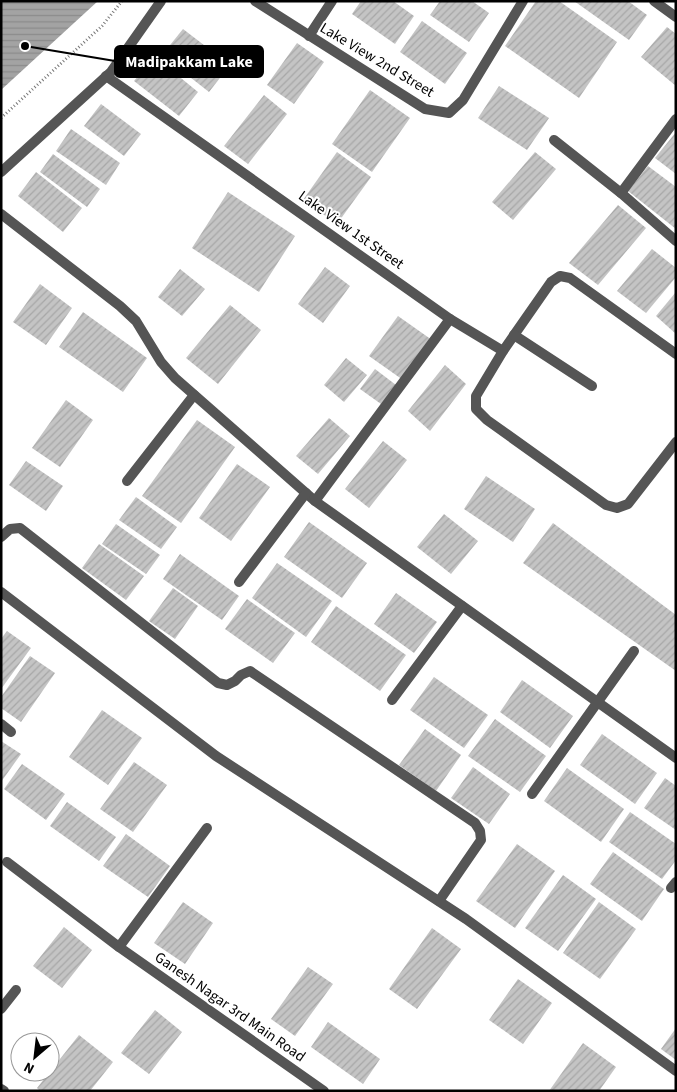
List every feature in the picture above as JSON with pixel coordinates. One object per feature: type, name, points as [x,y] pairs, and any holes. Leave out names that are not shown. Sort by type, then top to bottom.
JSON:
[{"type":"street","points":[[1,172],[111,72],[161,1]]},
{"type":"street","name":"Lake View 2nd Street","points":[[255,1],[425,109],[449,113],[463,100],[523,1]]},
{"type":"street","points":[[309,36],[332,1]]},
{"type":"street","points":[[654,1],[676,17]]},
{"type":"street","name":"Lake View 1st Street","points":[[106,76],[450,319],[503,352]]},
{"type":"street","points":[[621,193],[676,119]]},
{"type":"street","points":[[554,140],[621,193],[676,241]]},
{"type":"street","points":[[1,214],[120,306],[136,321],[161,362],[175,378],[315,501],[676,758]]},
{"type":"street","points":[[676,354],[570,278],[560,276],[551,282],[514,335],[476,396],[476,409],[487,420],[606,505],[617,508],[628,504],[676,442]]},
{"type":"street","points":[[315,501],[450,319]]},
{"type":"street","points":[[514,335],[592,386]]},
{"type":"street","points":[[126,481],[194,395]]},
{"type":"street","points":[[239,582],[306,493]]},
{"type":"street","points":[[1,537],[10,529],[20,528],[218,683],[228,685],[250,671],[475,822],[480,831],[481,840],[439,901]]},
{"type":"street","points":[[1,592],[216,756],[466,919],[676,1071]]},
{"type":"street","points":[[392,700],[462,606]]},
{"type":"street","points":[[532,794],[634,651]]},
{"type":"street","points":[[1,724],[11,732]]},
{"type":"street","points":[[119,947],[207,828]]},
{"type":"street","name":"Ganesh Nagar 3rd Main Road","points":[[7,862],[119,947],[324,1091]]},
{"type":"street","points":[[1,1009],[16,990]]},
{"type":"path","points":[[1,118],[102,26],[122,1]]},
{"type":"shaded area","points":[[1,1],[98,1],[1,90]]},
{"type":"building","points":[[361,1],[393,1],[414,16],[395,44],[352,14]]},
{"type":"building","points":[[440,1],[472,1],[489,13],[469,42],[430,15]]},
{"type":"building","points":[[536,1],[559,1],[617,42],[579,98],[505,46]]},
{"type":"building","points":[[574,1],[628,1],[647,15],[629,40]]},
{"type":"building","points":[[422,21],[467,53],[445,84],[400,52]]},
{"type":"building","points":[[667,27],[676,34],[676,86],[641,57]]},
{"type":"building","points":[[183,29],[230,65],[209,92],[162,55]]},
{"type":"building","points":[[297,43],[324,62],[294,104],[267,85]]},
{"type":"building","points":[[154,56],[198,92],[179,116],[134,81]]},
{"type":"building","points":[[499,86],[549,118],[527,150],[478,118]]},
{"type":"building","points":[[370,90],[410,118],[372,172],[332,144]]},
{"type":"building","points":[[264,95],[287,114],[248,164],[224,146]]},
{"type":"building","points":[[101,104],[141,134],[124,156],[84,126]]},
{"type":"building","points":[[71,129],[120,163],[106,185],[56,151]]},
{"type":"building","points":[[676,132],[676,174],[655,158]]},
{"type":"building","points":[[337,152],[371,177],[337,224],[303,200]]},
{"type":"building","points":[[535,152],[556,169],[513,220],[492,202]]},
{"type":"building","points":[[53,154],[100,189],[87,207],[40,172]]},
{"type":"building","points":[[648,166],[676,187],[676,229],[628,191]]},
{"type":"building","points":[[36,172],[82,208],[63,232],[18,196]]},
{"type":"building","points":[[228,192],[295,236],[259,292],[192,248]]},
{"type":"building","points":[[618,205],[646,228],[598,285],[569,263]]},
{"type":"building","points":[[652,249],[676,268],[676,277],[646,313],[617,291]]},
{"type":"building","points":[[325,267],[350,286],[323,323],[298,304]]},
{"type":"building","points":[[180,269],[205,289],[182,316],[158,297]]},
{"type":"building","points":[[40,284],[72,308],[46,345],[13,322]]},
{"type":"building","points":[[676,292],[676,334],[656,316]]},
{"type":"building","points":[[230,305],[261,330],[218,384],[186,358]]},
{"type":"building","points":[[83,312],[147,358],[123,392],[59,347]]},
{"type":"building","points":[[398,316],[432,340],[403,380],[369,356]]},
{"type":"building","points":[[346,358],[367,375],[344,402],[324,385]]},
{"type":"building","points":[[445,365],[466,384],[430,431],[408,411]]},
{"type":"building","points":[[375,369],[396,385],[381,404],[360,389]]},
{"type":"building","points":[[66,400],[93,420],[60,467],[32,448]]},
{"type":"building","points":[[329,418],[350,436],[318,474],[296,456]]},
{"type":"building","points":[[197,420],[235,447],[181,523],[142,496]]},
{"type":"building","points":[[383,441],[407,460],[369,508],[345,489]]},
{"type":"building","points":[[26,461],[63,486],[46,511],[9,485]]},
{"type":"building","points":[[237,464],[270,487],[231,541],[199,518]]},
{"type":"building","points":[[486,476],[535,509],[513,542],[464,509]]},
{"type":"building","points":[[136,497],[177,527],[161,549],[119,520]]},
{"type":"building","points":[[444,514],[478,541],[451,574],[417,547]]},
{"type":"building","points":[[309,522],[367,563],[342,598],[284,557]]},
{"type":"building","points":[[553,523],[676,615],[676,671],[523,563]]},
{"type":"building","points":[[116,524],[160,555],[146,574],[102,544]]},
{"type":"building","points":[[99,544],[144,576],[126,600],[82,568]]},
{"type":"building","points":[[180,554],[239,596],[222,620],[163,579]]},
{"type":"building","points":[[277,563],[332,601],[306,637],[252,598]]},
{"type":"building","points":[[173,588],[198,606],[175,639],[149,621]]},
{"type":"building","points":[[396,593],[437,622],[414,653],[374,624]]},
{"type":"building","points":[[247,599],[295,633],[273,663],[225,629]]},
{"type":"building","points":[[336,606],[406,655],[380,691],[311,642]]},
{"type":"building","points":[[7,631],[31,648],[1,689],[1,639]]},
{"type":"building","points":[[30,656],[55,673],[21,722],[1,708],[1,697]]},
{"type":"building","points":[[434,677],[488,715],[464,748],[410,710]]},
{"type":"building","points":[[522,680],[573,716],[550,748],[500,712]]},
{"type":"building","points":[[102,710],[142,738],[108,785],[69,757]]},
{"type":"building","points":[[495,719],[546,756],[520,792],[468,756]]},
{"type":"building","points":[[425,729],[461,755],[436,791],[399,765]]},
{"type":"building","points":[[602,734],[657,773],[635,804],[580,765]]},
{"type":"building","points":[[1,741],[21,754],[1,782]]},
{"type":"building","points":[[134,762],[167,785],[133,832],[100,809]]},
{"type":"building","points":[[22,764],[65,794],[46,820],[4,789]]},
{"type":"building","points":[[473,767],[510,794],[489,824],[451,798]]},
{"type":"building","points":[[567,768],[624,809],[601,842],[544,801]]},
{"type":"building","points":[[665,778],[676,786],[676,830],[644,808]]},
{"type":"building","points":[[67,802],[116,837],[99,861],[50,826]]},
{"type":"building","points":[[630,812],[676,844],[676,860],[662,879],[609,842]]},
{"type":"building","points":[[126,834],[170,866],[148,897],[103,866]]},
{"type":"building","points":[[517,844],[555,871],[515,928],[476,901]]},
{"type":"building","points":[[613,852],[664,889],[642,921],[590,884]]},
{"type":"building","points":[[563,875],[596,899],[558,951],[525,928]]},
{"type":"building","points":[[183,902],[213,923],[185,964],[154,943]]},
{"type":"building","points":[[599,902],[636,929],[600,979],[563,953]]},
{"type":"building","points":[[64,927],[92,950],[62,988],[33,966]]},
{"type":"building","points":[[432,928],[461,949],[417,1009],[389,989]]},
{"type":"building","points":[[308,967],[333,984],[295,1036],[271,1019]]},
{"type":"building","points":[[518,979],[552,1003],[523,1044],[489,1020]]},
{"type":"building","points":[[155,1010],[182,1032],[149,1074],[121,1053]]},
{"type":"building","points":[[328,1022],[380,1059],[363,1084],[311,1047]]},
{"type":"building","points":[[676,1028],[676,1060],[661,1049]]},
{"type":"building","points":[[79,1035],[113,1062],[90,1091],[40,1091],[37,1088],[42,1082],[60,1082],[60,1059]]},
{"type":"building","points":[[583,1043],[616,1067],[599,1091],[549,1091]]},
{"type":"place","name":"Madipakkam Lake","points":[[25,46]]}]
